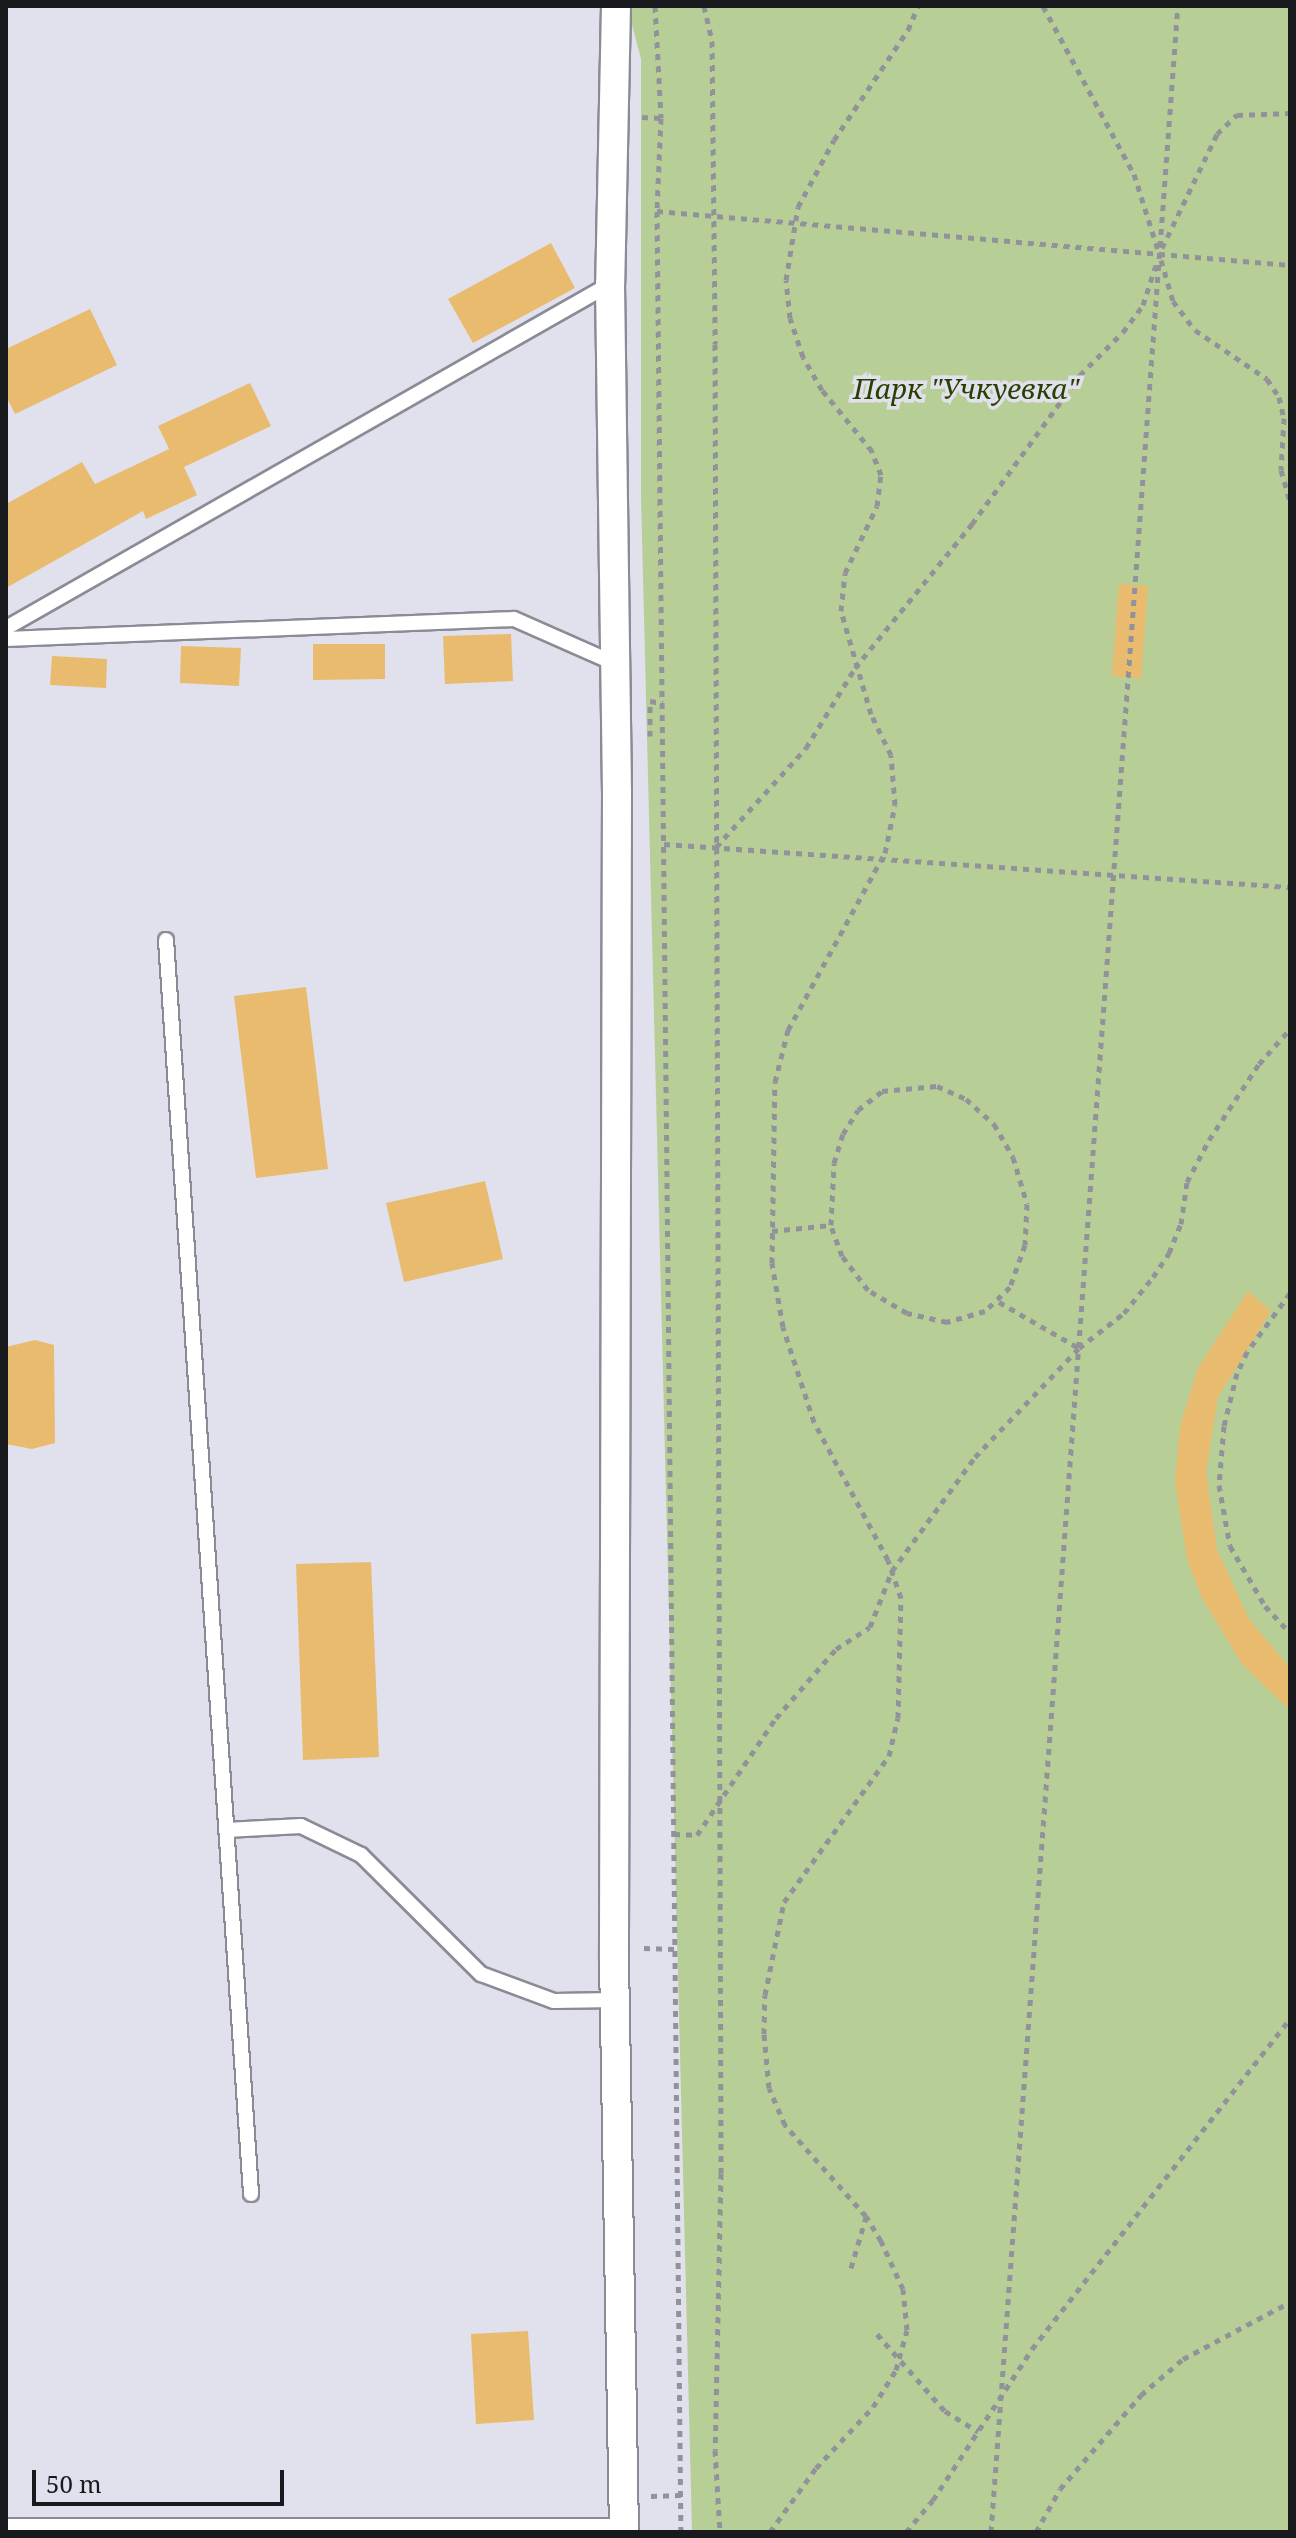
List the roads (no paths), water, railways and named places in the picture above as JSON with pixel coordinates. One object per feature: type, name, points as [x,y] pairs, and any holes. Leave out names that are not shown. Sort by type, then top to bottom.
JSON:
[{"type":"street","points":[[616,6],[610,284],[616,664],[615,2000],[624,2529]]},
{"type":"lane","points":[[6,628],[610,284]]},
{"type":"lane","points":[[6,639],[514,619],[616,664]]},
{"type":"lane","points":[[166,940],[251,2194]]},
{"type":"lane","points":[[226,1830],[301,1826],[361,1855],[481,1974],[554,2001],[615,2000]]},
{"type":"lane","points":[[6,2526],[624,2529]]},
{"type":"park label","name":"Парк \"Учкуевка\"","points":[[966,388]]}]
